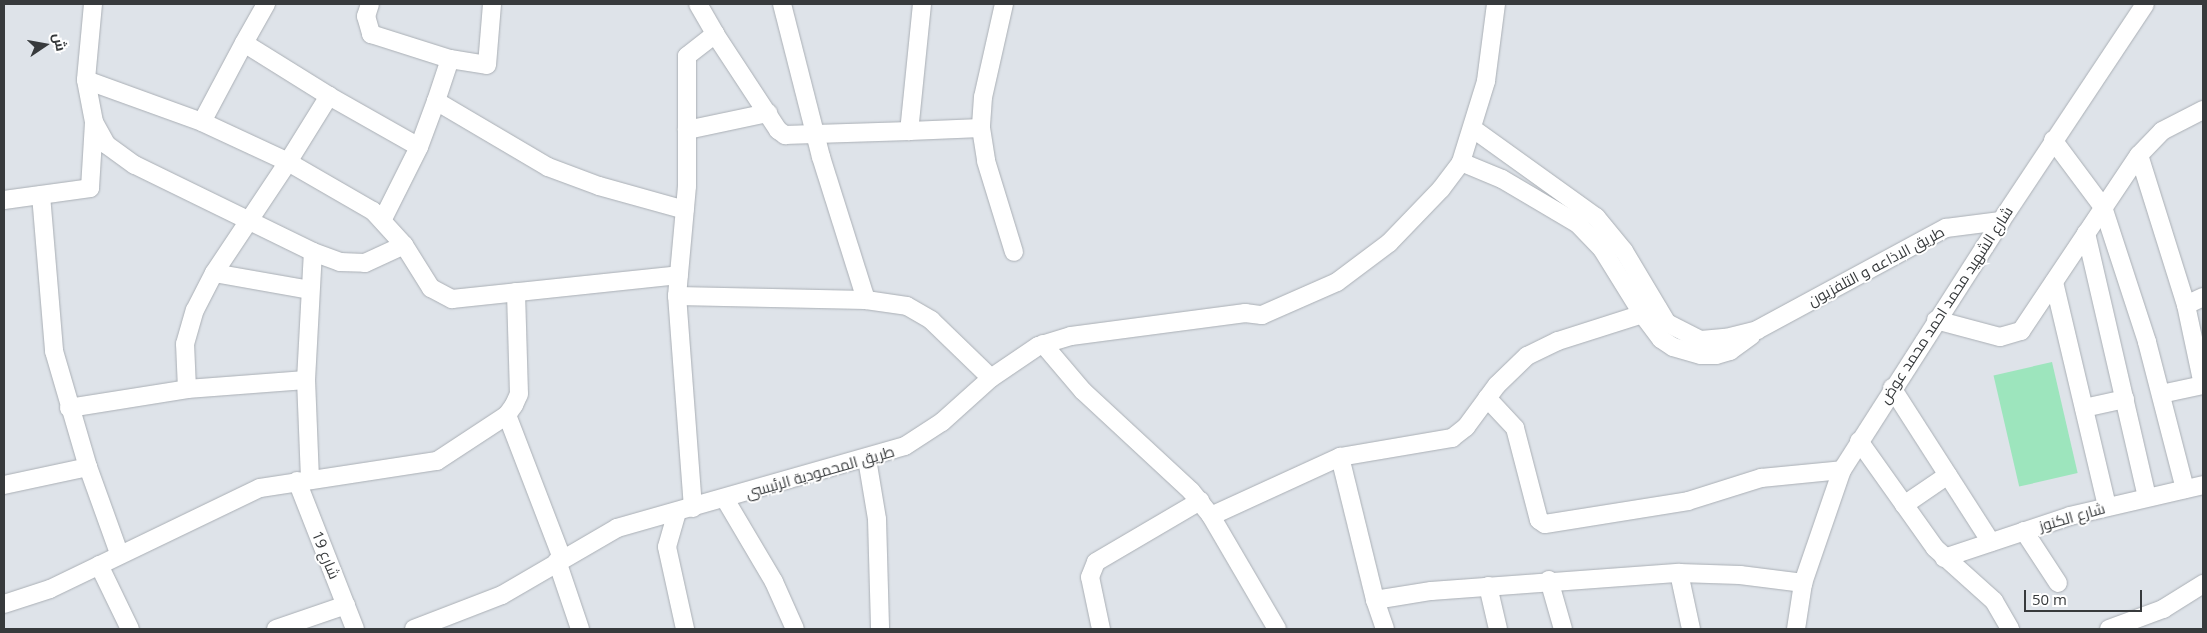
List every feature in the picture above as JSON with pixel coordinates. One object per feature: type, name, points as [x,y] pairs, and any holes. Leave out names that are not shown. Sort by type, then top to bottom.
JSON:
[{"type":"street","points":[[4,200],[91,186],[94,122],[86,80],[93,4]]},
{"type":"street","points":[[202,122],[266,4]]},
{"type":"street","points":[[370,4],[366,16],[371,34],[450,60],[488,66],[492,4]]},
{"type":"street","points":[[698,4],[715,34],[781,133],[815,136],[981,128]]},
{"type":"street","points":[[782,4],[815,136],[866,300]]},
{"type":"street","points":[[909,130],[922,4]]},
{"type":"street","points":[[1004,4],[982,97],[981,128],[986,161],[1014,252]]},
{"type":"street","name":"طريق المحمودية الرئيسى","points":[[414,629],[441,624],[502,595],[617,528],[867,459],[905,446],[923,435],[991,378],[1043,344],[1090,334],[1244,314],[1262,315],[1308,297],[1364,264],[1390,243],[1441,189],[1461,162],[1492,54],[1496,4]]},
{"type":"street","name":"شارع الشهيد محمد احمد محمد عوض","points":[[1796,629],[1803,583],[1842,470],[1892,388],[2000,221],[2145,4]]},
{"type":"street","points":[[685,629],[667,547],[685,510],[677,296],[685,210],[686,60],[715,34]]},
{"type":"street","points":[[244,43],[329,96],[419,147]]},
{"type":"street","points":[[384,219],[419,147],[450,60]]},
{"type":"street","points":[[86,80],[202,122],[288,162],[384,219],[404,245],[431,288],[441,296],[452,299],[678,276]]},
{"type":"street","points":[[187,389],[187,330],[214,273],[250,222],[329,96]]},
{"type":"street","points":[[436,101],[548,167],[598,186],[685,210]]},
{"type":"street","points":[[1936,320],[1992,336],[2014,334],[2026,326],[2139,155],[2162,132],[2203,110]]},
{"type":"street","points":[[687,130],[768,113]]},
{"type":"street","points":[[94,122],[107,145],[119,156],[313,252],[340,262],[365,262],[404,245]]},
{"type":"street","name":"طريق الاذاعه و التلفزيون","points":[[1472,128],[1596,217],[1624,251],[1661,339],[1673,347],[1701,356],[1730,350],[1756,330],[1934,232],[1958,224],[2000,221]]},
{"type":"street","points":[[2053,140],[2103,207],[2161,394],[2185,489]]},
{"type":"street","points":[[2139,155],[2186,305],[2203,385],[2161,394]]},
{"type":"street","name":"طريق الاذاعه و التلفزيون","points":[[1461,162],[1502,179],[1578,224],[1602,249],[1650,312]]},
{"type":"street","points":[[41,195],[54,351],[69,408],[119,553]]},
{"type":"street","points":[[2086,233],[2147,498]]},
{"type":"street","name":"شارع 19","points":[[313,252],[303,480],[355,629]]},
{"type":"street","points":[[214,273],[310,290]]},
{"type":"street","points":[[2054,282],[2107,507]]},
{"type":"street","points":[[4,604],[50,589],[119,553],[260,488],[303,480],[437,462],[507,415],[519,394],[516,292]]},
{"type":"street","points":[[677,296],[866,300],[921,313],[991,378]]},
{"type":"street","points":[[2186,305],[2203,296]]},
{"type":"street","points":[[1211,516],[1340,457],[1452,438],[1466,427],[1487,398],[1516,365],[1541,348],[1650,312]]},
{"type":"street","points":[[1043,344],[1082,391],[1200,501],[1211,516],[1277,629]]},
{"type":"street","points":[[69,408],[187,389],[306,380]]},
{"type":"street","points":[[1892,388],[1991,542]]},
{"type":"street","points":[[1487,398],[1515,428],[1539,520],[1545,524],[1688,501],[1762,478],[1842,470]]},
{"type":"street","points":[[2084,408],[2124,399]]},
{"type":"street","points":[[507,415],[560,560],[580,629]]},
{"type":"street","points":[[1859,441],[1944,558],[1994,601],[2010,629]]},
{"type":"street","points":[[1340,457],[1375,600],[1385,629]]},
{"type":"street","points":[[867,459],[877,519],[880,629]]},
{"type":"street","points":[[4,485],[88,467]]},
{"type":"street","points":[[1904,505],[1948,475]]},
{"type":"street","name":"شارع الكنوز","points":[[1944,558],[2107,507],[2203,485]]},
{"type":"street","points":[[724,499],[774,582],[795,629]]},
{"type":"street","points":[[1101,629],[1090,577],[1096,562],[1200,501]]},
{"type":"street","points":[[2024,532],[2058,583]]},
{"type":"street","points":[[99,565],[130,629]]},
{"type":"street","points":[[1375,600],[1549,580],[1679,573],[1740,575],[1803,583]]},
{"type":"street","points":[[1679,573],[1691,629]]},
{"type":"street","points":[[1549,580],[1563,629]]},
{"type":"street","points":[[2109,629],[2163,609],[2203,584]]},
{"type":"street","points":[[1488,586],[1498,629]]},
{"type":"street","points":[[276,629],[346,605]]},
{"type":"green space","points":[[2052,362],[2078,473],[2019,487],[1994,375]]}]
